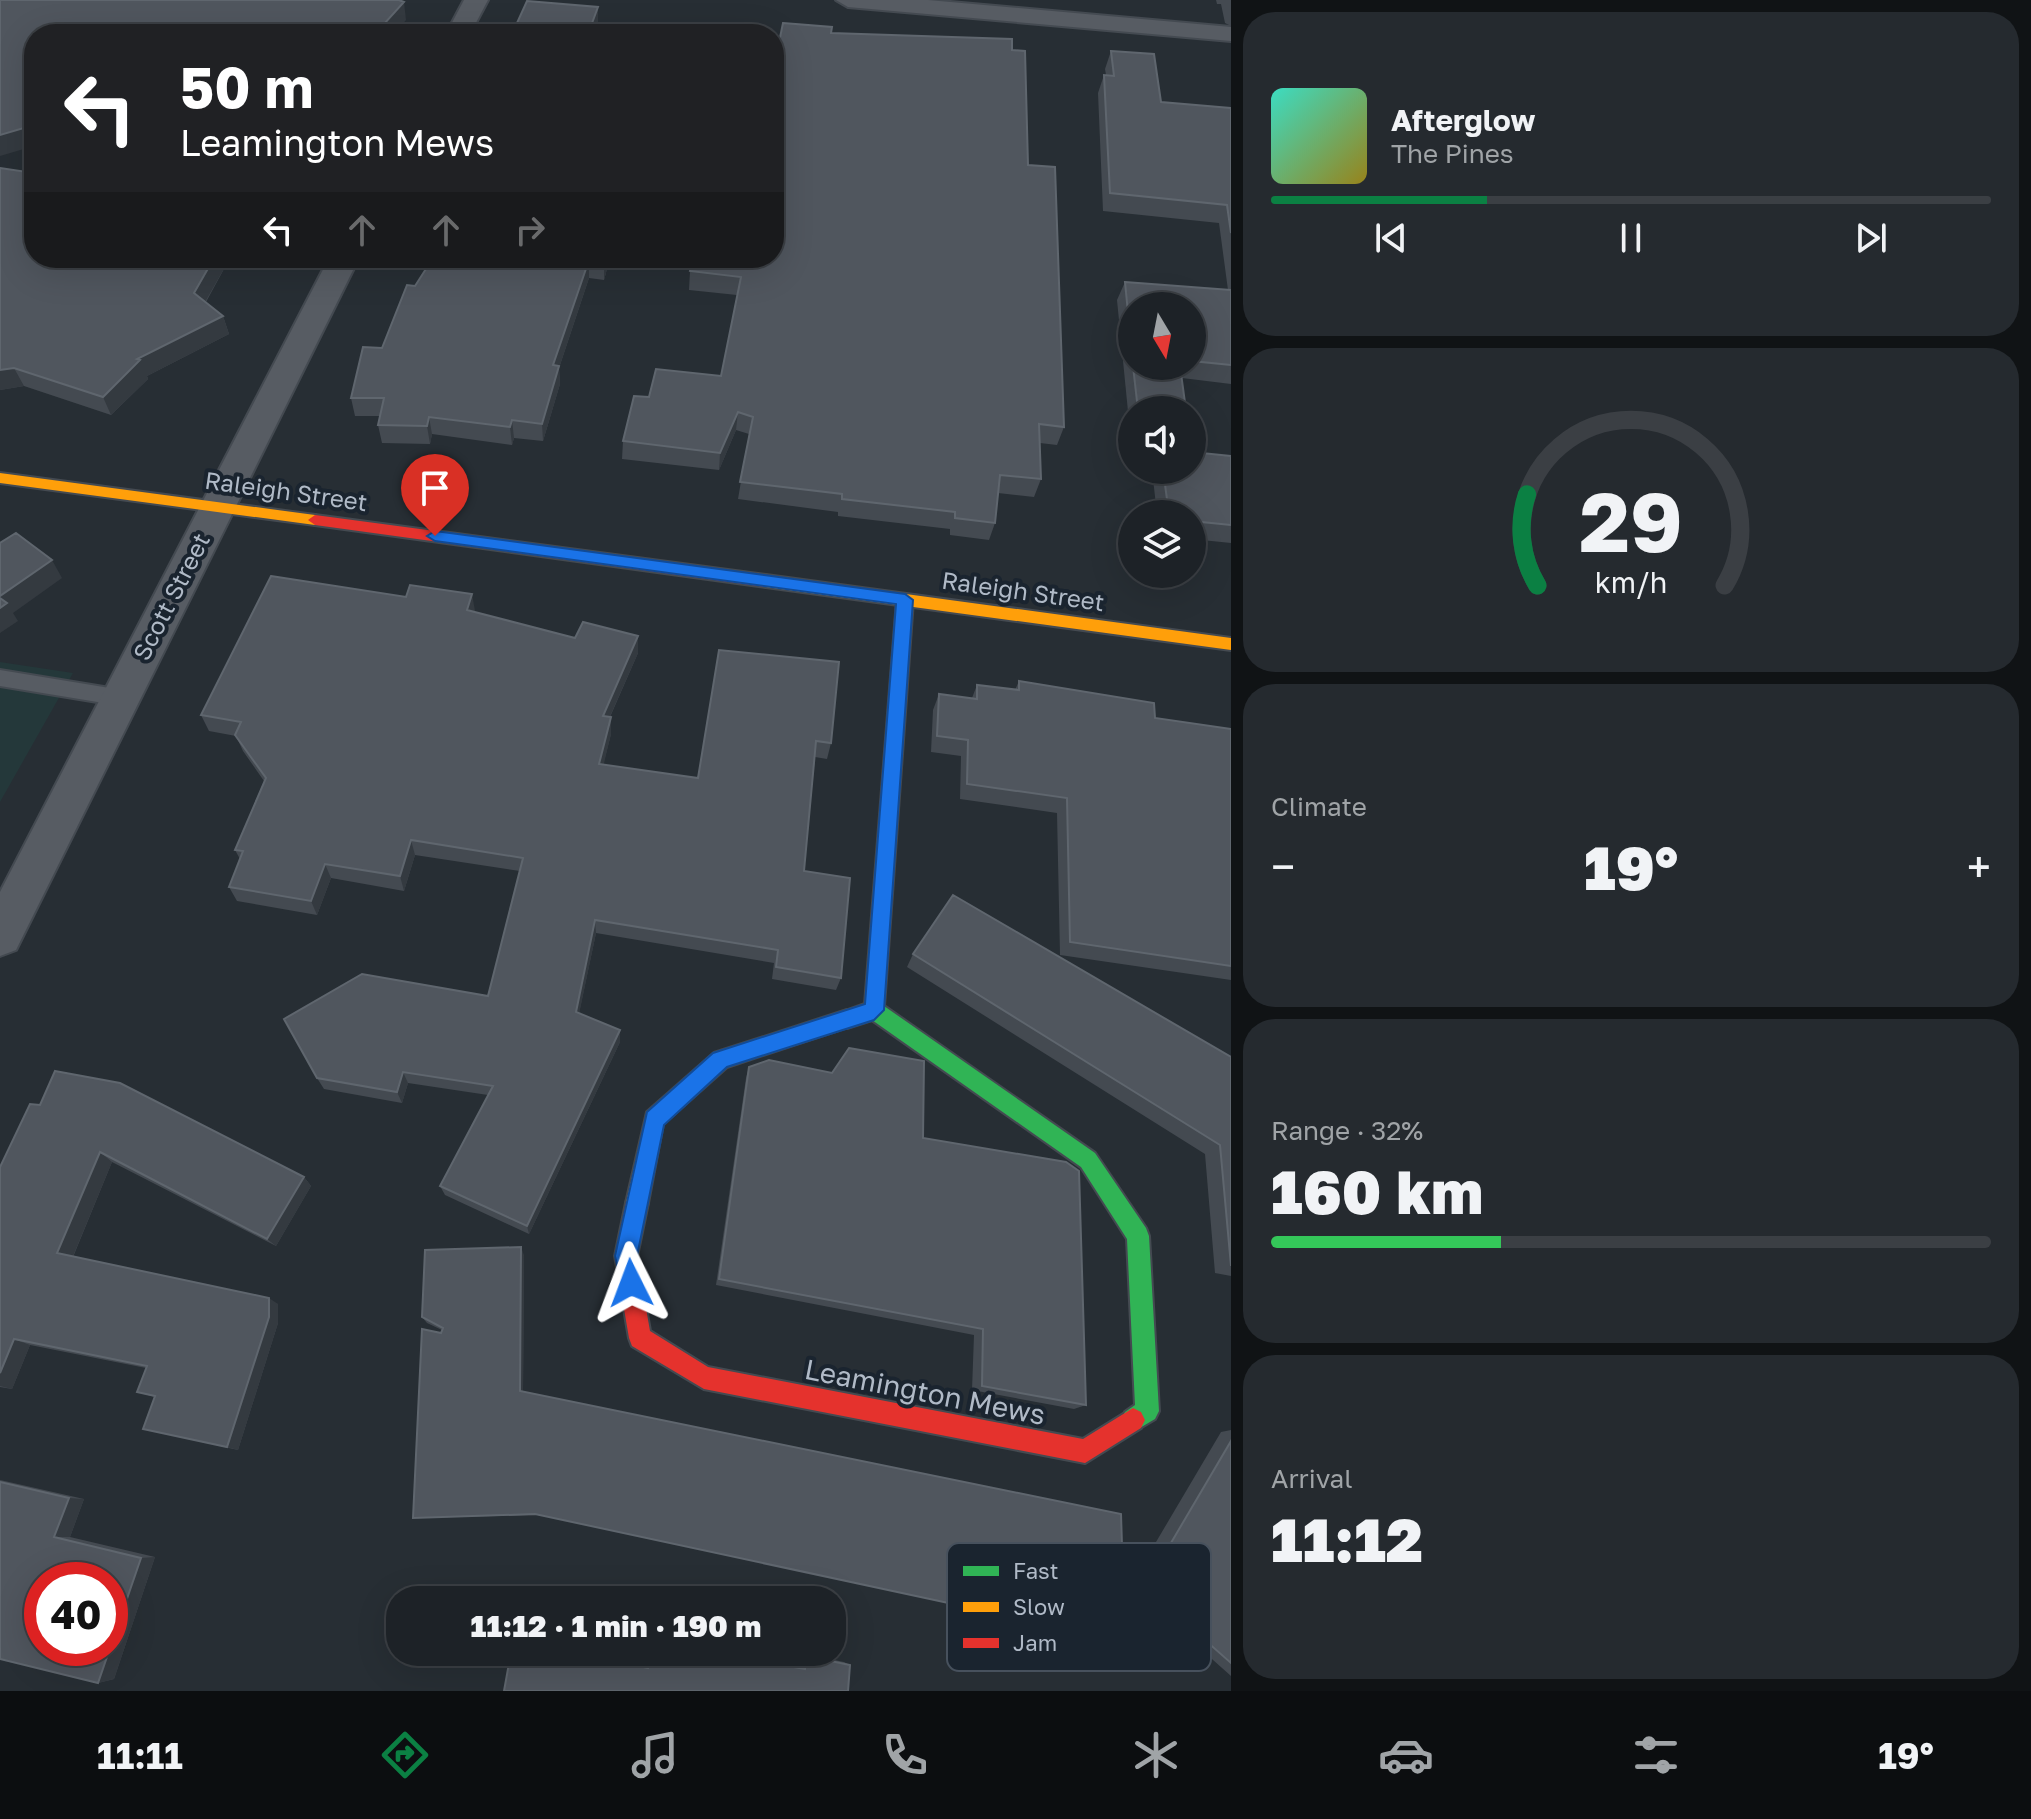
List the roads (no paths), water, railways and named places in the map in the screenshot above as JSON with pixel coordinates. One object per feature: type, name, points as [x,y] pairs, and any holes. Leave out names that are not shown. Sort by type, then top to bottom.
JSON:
[{"type":"street","points":[[463,24],[476,0]]},
{"type":"street","points":[[848,0],[1231,34]]},
{"type":"street","name":"Scott Street","points":[[0,936],[339,268]]},
{"type":"street","name":"Raleigh Street","points":[[0,478],[1231,644]]},
{"type":"street","points":[[874,1010],[905,600]]},
{"type":"street","name":"Leamington Mews","points":[[874,1010],[1088,1160],[1138,1236],[1147,1411],[1085,1451],[704,1378],[640,1338],[626,1256],[654,1119],[721,1060],[874,1010]]},
{"type":"lane","points":[[0,678],[122,698]]}]
